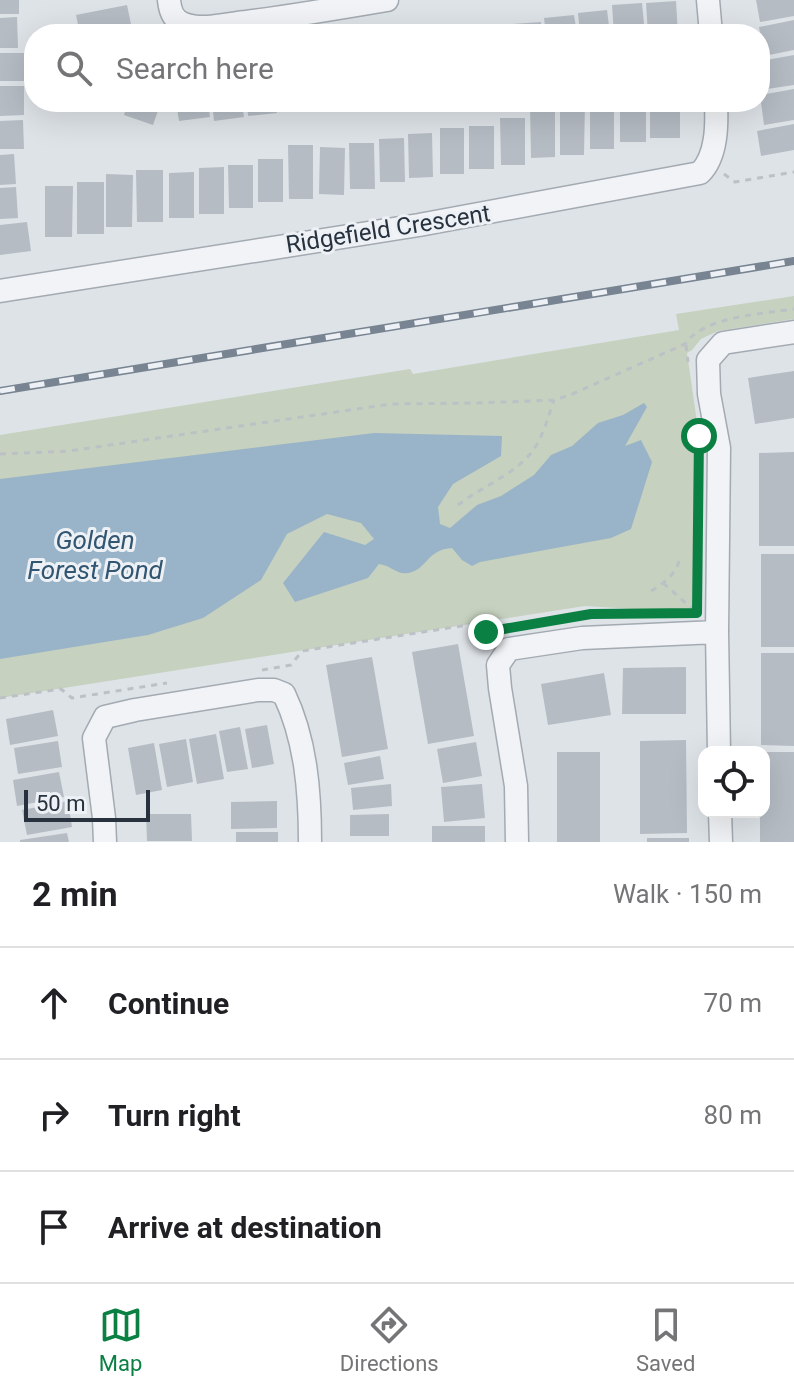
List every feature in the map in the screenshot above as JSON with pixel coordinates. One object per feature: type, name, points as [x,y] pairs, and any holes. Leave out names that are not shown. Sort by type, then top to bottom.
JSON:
[{"type":"street","points":[[169,0],[174,18],[186,24]]},
{"type":"street","points":[[227,24],[387,0]]},
{"type":"street","points":[[708,0],[710,24]]},
{"type":"street","name":"Ridgefield Crescent","points":[[0,291],[419,225],[700,173],[708,165],[713,151],[717,112]]},
{"type":"street","points":[[719,746],[719,448],[709,394],[708,360],[723,343],[794,332]]},
{"type":"street","points":[[517,842],[516,786],[498,665],[509,649],[582,638],[717,632]]},
{"type":"street","points":[[105,842],[94,738],[105,717],[258,690],[274,690],[284,694],[295,715],[310,796],[310,842]]},
{"type":"street","points":[[720,818],[721,842]]},
{"type":"path","points":[[723,173],[735,182],[794,172]]},
{"type":"path","points":[[0,454],[69,451],[391,404],[554,400],[685,344],[702,328],[744,316],[794,309]]},
{"type":"path","points":[[685,344],[689,369]]},
{"type":"path","points":[[458,505],[500,479],[531,452],[554,400]]},
{"type":"path","points":[[651,591],[677,569],[679,561]]},
{"type":"path","points":[[516,627],[591,614],[697,613],[663,583]]},
{"type":"path","points":[[254,671],[291,665],[302,651],[474,624],[486,632],[501,630]]},
{"type":"path","points":[[0,698],[61,689],[72,698],[178,682]]},
{"type":"green space","points":[[794,296],[794,319],[718,331],[701,339],[687,353],[699,436],[697,613],[585,606],[0,698],[0,435],[410,369],[413,374],[679,330],[676,314]]},
{"type":"water","name":"Golden Forest Pond","points":[[644,403],[647,407],[625,446],[641,440],[652,462],[631,529],[611,538],[472,566],[452,548],[444,549],[414,571],[400,573],[379,564],[368,578],[295,602],[283,583],[324,532],[365,545],[374,539],[361,523],[327,514],[287,534],[261,580],[203,618],[148,635],[0,659],[0,479],[374,433],[502,436],[501,456],[453,484],[438,507],[440,524],[450,528],[477,505],[501,496],[534,475],[551,455],[572,446],[598,423],[623,415]]},
{"type":"building","points":[[0,0],[19,0],[19,14],[0,14]]},
{"type":"building","points":[[756,0],[794,0],[794,16],[760,22]]},
{"type":"building","points":[[676,1],[677,24],[647,24],[646,3]]},
{"type":"building","points":[[642,3],[644,24],[613,24],[612,5]]},
{"type":"building","points":[[127,5],[131,24],[78,24],[76,15]]},
{"type":"building","points":[[607,10],[609,24],[579,24],[578,13]]},
{"type":"building","points":[[574,15],[575,24],[545,24],[544,18]]},
{"type":"building","points":[[17,17],[18,48],[0,48],[0,18]]},
{"type":"building","points":[[794,20],[794,50],[770,55],[770,25]]},
{"type":"building","points":[[0,53],[24,53],[24,81],[0,81]]},
{"type":"building","points":[[794,55],[794,85],[770,89],[770,59]]},
{"type":"building","points":[[0,86],[24,86],[24,115],[0,116]]},
{"type":"building","points":[[794,89],[794,120],[764,125],[762,112],[770,112],[770,93]]},
{"type":"building","points":[[125,112],[158,112],[153,125],[124,115]]},
{"type":"building","points":[[178,112],[209,112],[210,117],[179,121]]},
{"type":"building","points":[[213,112],[243,112],[244,117],[214,121]]},
{"type":"building","points":[[248,112],[277,113],[248,116]]},
{"type":"building","points":[[530,112],[555,112],[555,157],[531,158]]},
{"type":"building","points":[[560,112],[585,112],[584,155],[560,155]]},
{"type":"building","points":[[590,112],[614,112],[614,149],[590,149]]},
{"type":"building","points":[[620,112],[646,112],[646,142],[620,142]]},
{"type":"building","points":[[650,112],[680,112],[680,138],[650,138]]},
{"type":"building","points":[[500,118],[525,118],[525,165],[501,165]]},
{"type":"building","points":[[23,120],[24,149],[0,149],[0,121]]},
{"type":"building","points":[[794,124],[794,150],[761,156],[757,131]]},
{"type":"building","points":[[469,126],[494,126],[494,169],[469,169]]},
{"type":"building","points":[[440,128],[464,128],[464,174],[440,174]]},
{"type":"building","points":[[432,133],[433,177],[409,178],[408,134]]},
{"type":"building","points":[[404,138],[405,182],[380,182],[379,139]]},
{"type":"building","points":[[349,143],[374,143],[375,189],[350,189]]},
{"type":"building","points":[[288,145],[313,145],[313,199],[289,199]]},
{"type":"building","points":[[320,147],[345,148],[344,195],[319,194]]},
{"type":"building","points":[[14,154],[16,184],[0,185],[0,155]]},
{"type":"building","points":[[258,159],[283,159],[283,202],[258,202]]},
{"type":"building","points":[[228,165],[253,165],[253,208],[229,208]]},
{"type":"building","points":[[224,167],[224,214],[199,214],[199,168]]},
{"type":"building","points":[[136,170],[163,170],[163,222],[137,222]]},
{"type":"building","points":[[194,172],[194,218],[169,218],[169,173]]},
{"type":"building","points":[[106,174],[133,175],[132,227],[106,227]]},
{"type":"building","points":[[77,182],[104,182],[104,234],[77,234]]},
{"type":"building","points":[[45,186],[73,186],[72,237],[45,237]]},
{"type":"building","points":[[16,187],[18,218],[0,219],[0,188]]},
{"type":"building","points":[[27,222],[31,251],[0,255],[0,225]]},
{"type":"building","points":[[794,371],[794,418],[755,424],[748,378]]},
{"type":"building","points":[[794,452],[794,546],[759,546],[759,453]]},
{"type":"building","points":[[761,554],[794,554],[794,647],[761,647]]},
{"type":"building","points":[[458,644],[474,736],[428,744],[412,652]]},
{"type":"building","points":[[761,653],[794,653],[794,746],[761,745]]},
{"type":"building","points":[[372,657],[388,749],[342,757],[326,665]]},
{"type":"building","points":[[686,667],[686,714],[622,714],[623,668]]},
{"type":"building","points":[[604,673],[611,715],[548,725],[541,684]]},
{"type":"building","points":[[53,710],[58,736],[10,745],[6,719]]},
{"type":"building","points":[[267,725],[274,764],[252,768],[245,729]]},
{"type":"building","points":[[240,727],[248,769],[227,772],[219,731]]},
{"type":"building","points":[[216,734],[224,779],[197,784],[189,739]]},
{"type":"building","points":[[186,739],[193,782],[167,787],[159,744]]},
{"type":"building","points":[[686,740],[687,833],[640,834],[640,741]]},
{"type":"building","points":[[58,741],[62,767],[18,774],[14,748]]},
{"type":"building","points":[[476,742],[482,776],[443,783],[437,749]]},
{"type":"building","points":[[154,743],[162,790],[136,795],[128,748]]},
{"type":"building","points":[[557,752],[600,752],[600,842],[557,842]]},
{"type":"building","points":[[770,752],[794,752],[794,842],[760,842],[760,818],[770,818]]},
{"type":"building","points":[[380,756],[384,779],[348,785],[344,763]]},
{"type":"building","points":[[59,772],[64,797],[17,806],[13,780]]},
{"type":"building","points":[[391,784],[392,806],[353,810],[351,788]]},
{"type":"building","points":[[482,784],[485,818],[444,822],[441,787]]},
{"type":"building","points":[[68,801],[72,827],[27,835],[22,810]]},
{"type":"building","points":[[277,801],[277,828],[231,829],[231,802]]},
{"type":"building","points":[[146,814],[191,814],[192,841],[147,841]]},
{"type":"building","points":[[389,814],[389,836],[350,836],[350,815]]},
{"type":"building","points":[[432,826],[485,826],[485,842],[432,842]]},
{"type":"building","points":[[236,832],[278,832],[278,842],[236,842]]},
{"type":"building","points":[[67,833],[69,842],[20,842],[20,840]]},
{"type":"building","points":[[647,838],[689,838],[689,842],[647,842]]},
{"type":"railway","points":[[0,391],[794,261]]},
{"type":"route","points":[[486,632],[591,614],[697,613],[699,436]]}]
